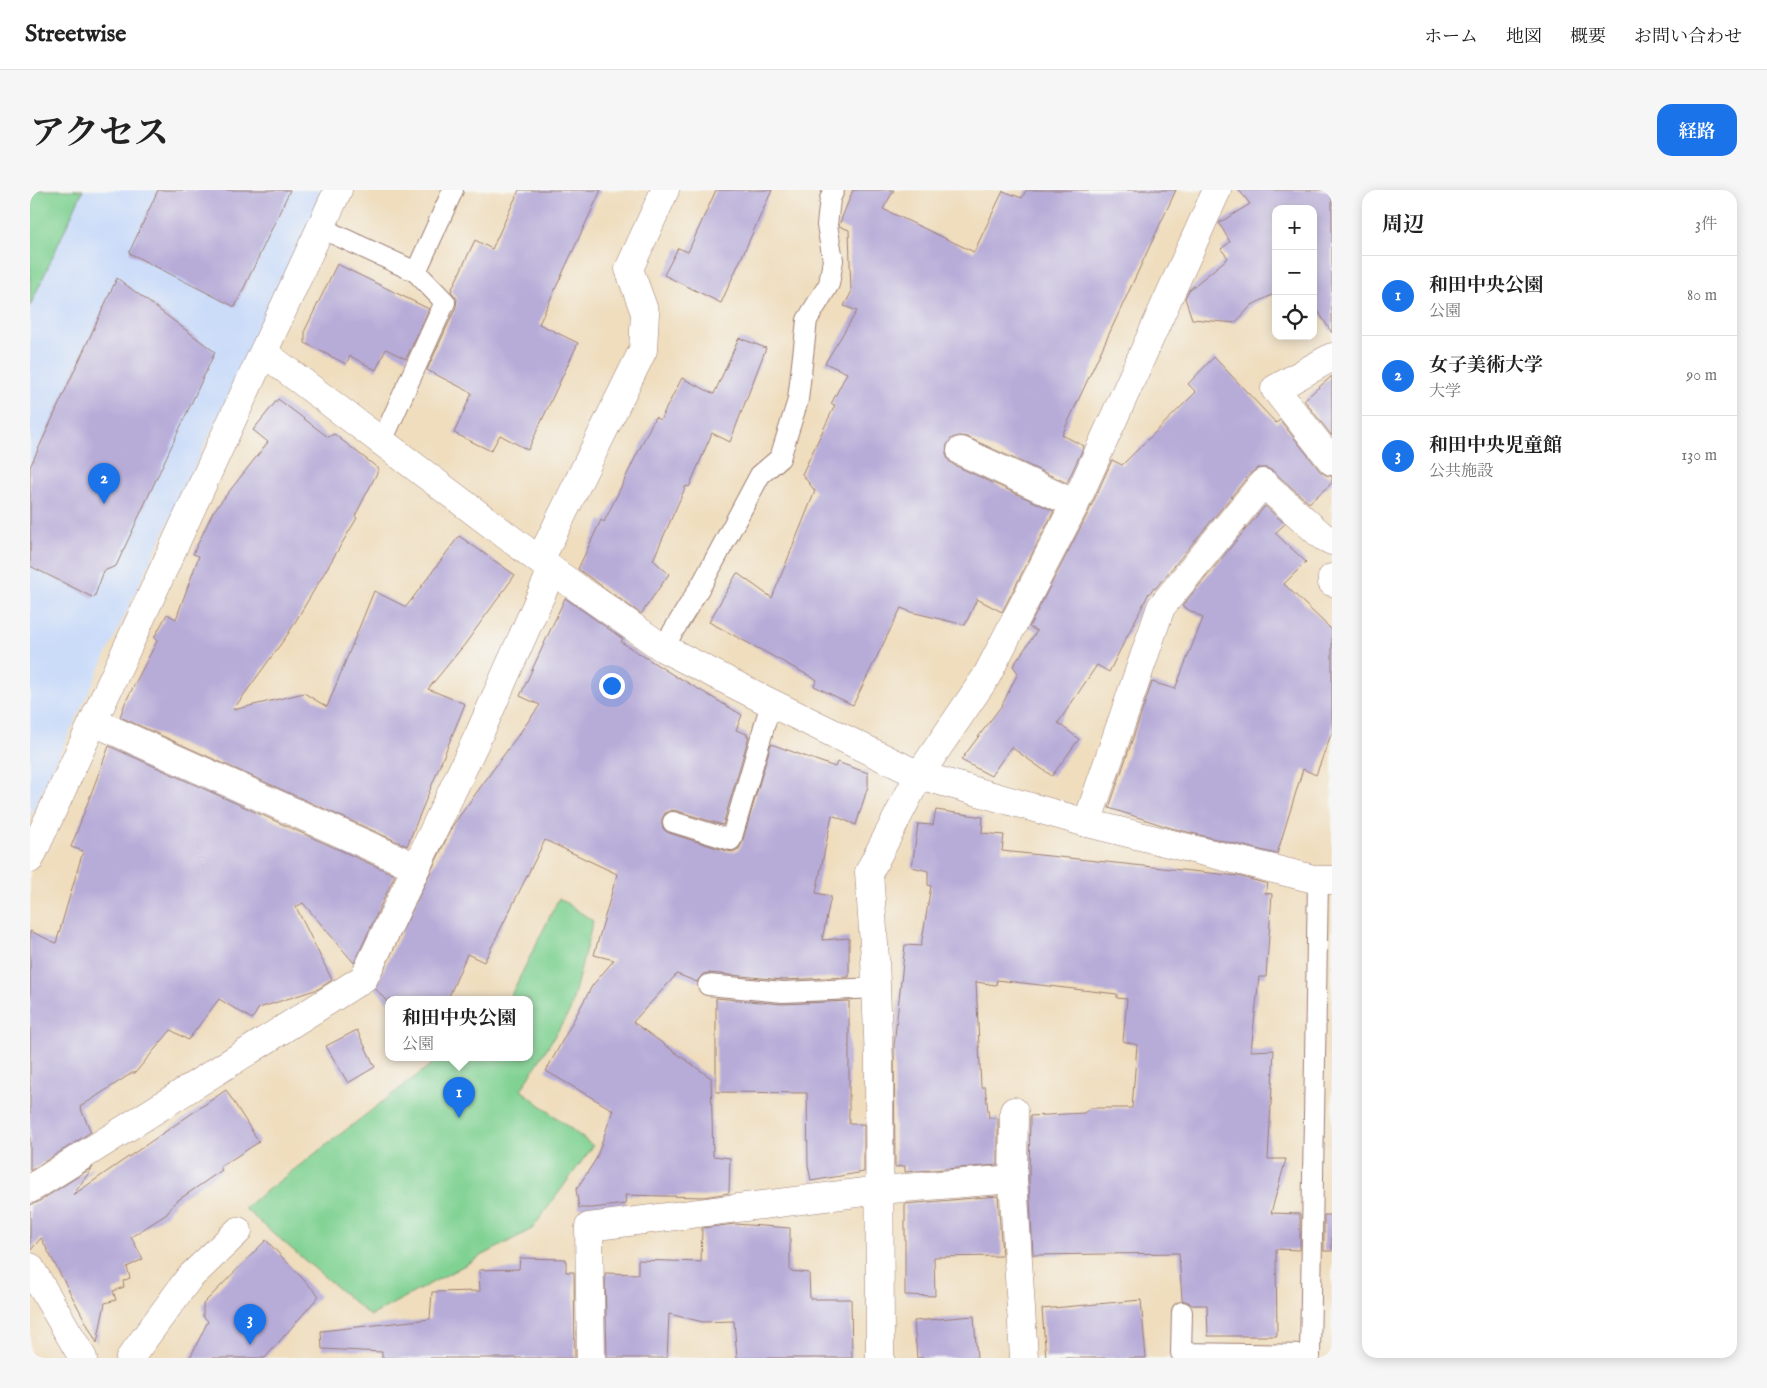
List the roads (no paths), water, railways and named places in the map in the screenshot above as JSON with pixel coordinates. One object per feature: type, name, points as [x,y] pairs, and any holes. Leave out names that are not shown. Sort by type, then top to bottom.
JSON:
[{"type":"street","points":[[30,859],[338,190]]},
{"type":"street","points":[[30,1189],[364,978],[481,730],[546,565],[643,350],[644,313],[629,269],[666,190]]},
{"type":"street","points":[[880,1358],[877,988],[870,872],[919,775],[986,677],[1075,504],[1217,190]]},
{"type":"street","points":[[264,353],[546,565],[663,648],[771,704],[919,775],[1087,823],[1325,880]]},
{"type":"street","points":[[1332,357],[1275,389],[1332,461]]},
{"type":"street","points":[[961,451],[1075,504]]},
{"type":"street","points":[[1087,823],[1161,607],[1264,483],[1322,536],[1332,541]]},
{"type":"street","points":[[94,722],[416,867]]},
{"type":"street","points":[[1014,1111],[1013,1179],[1024,1358]]},
{"type":"street","points":[[591,1358],[589,1227],[880,1190],[1013,1179]]},
{"type":"street","points":[[130,1358],[189,1278],[238,1231]]},
{"type":"street","points":[[31,1272],[83,1358]]},
{"type":"lane","points":[[416,272],[453,190]]},
{"type":"lane","points":[[663,648],[703,582],[760,475],[780,458],[798,400],[807,320],[829,284],[833,260],[827,225],[830,199],[834,190]]},
{"type":"lane","points":[[321,228],[416,272],[445,302],[382,442]]},
{"type":"lane","points":[[673,822],[731,840],[771,704]]},
{"type":"lane","points":[[1182,1312],[1181,1353],[1310,1355],[1325,880]]},
{"type":"lane","points":[[708,985],[783,992],[877,988]]},
{"type":"place","name":"女子美術大学","points":[[104,504]]},
{"type":"place","name":"和田中央公園","points":[[459,1118]]},
{"type":"place","name":"和田中央児童館","points":[[250,1345]]}]
